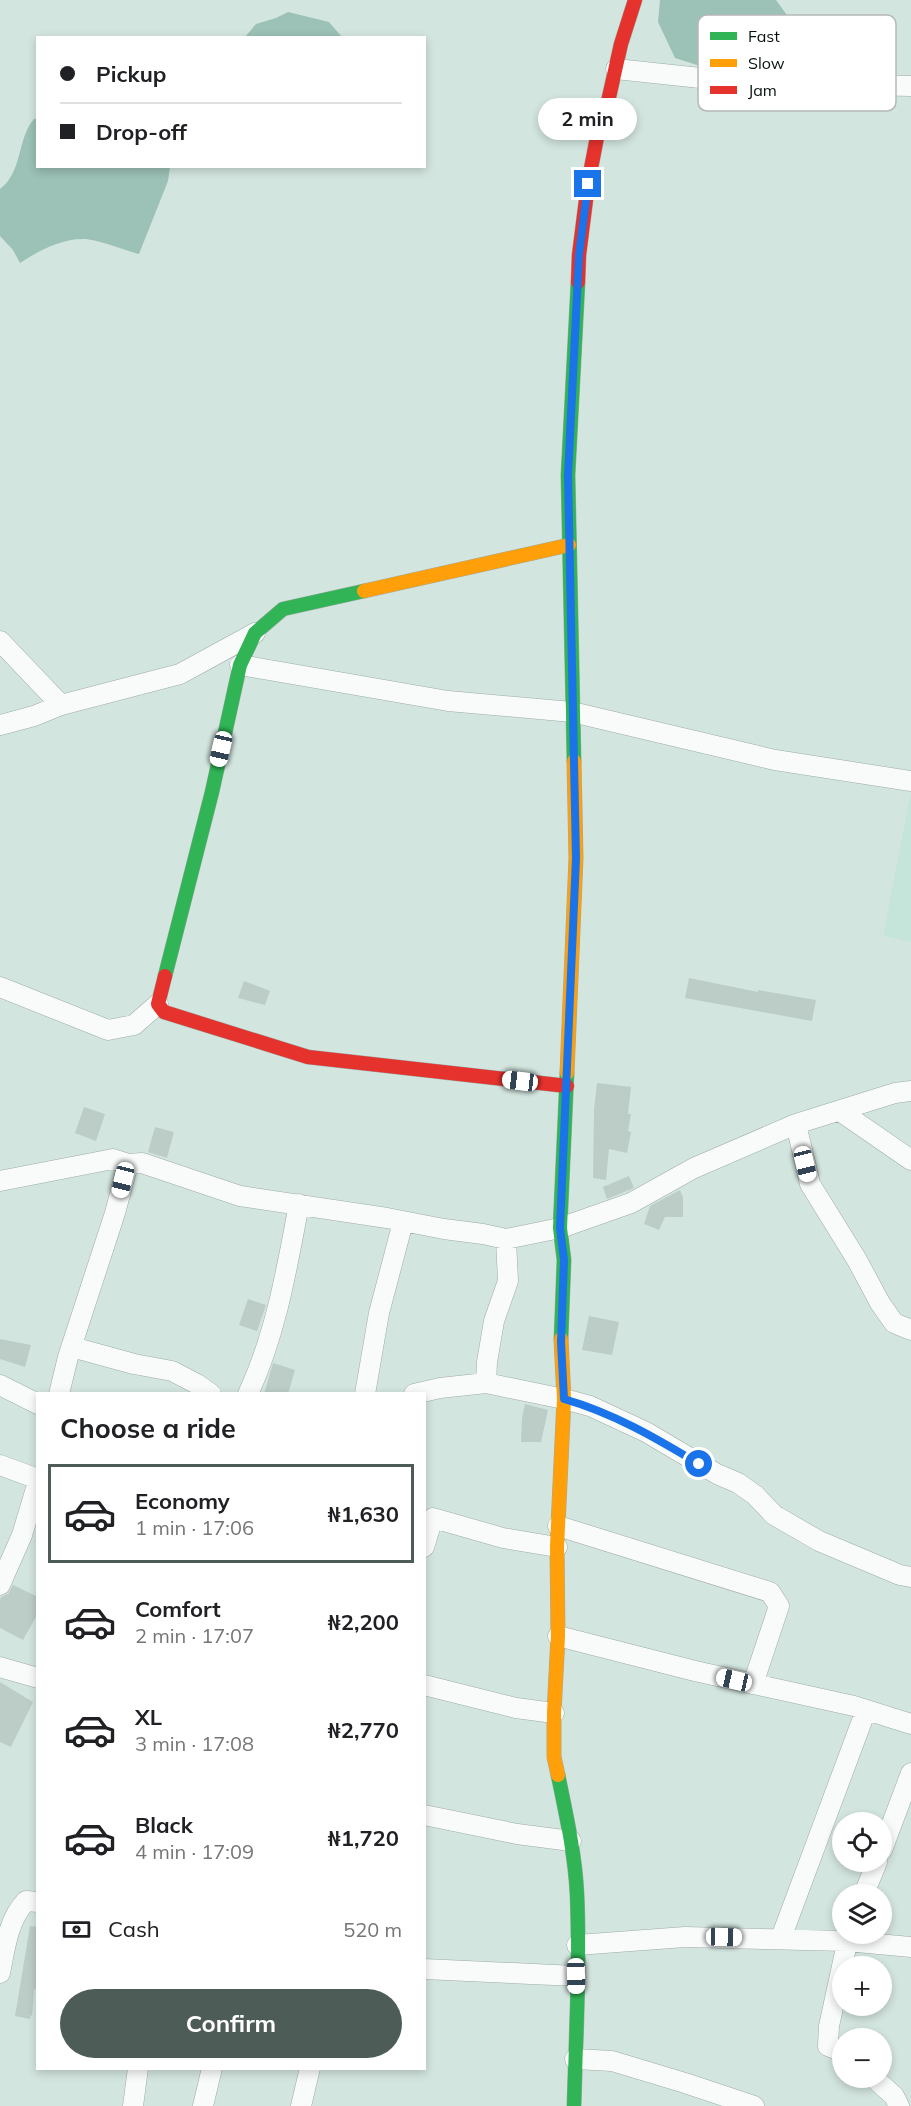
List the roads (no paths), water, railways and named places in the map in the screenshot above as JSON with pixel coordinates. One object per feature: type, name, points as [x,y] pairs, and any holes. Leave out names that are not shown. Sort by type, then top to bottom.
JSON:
[{"type":"street","points":[[574,2106],[577,1893],[571,1841],[554,1757],[558,1636],[557,1547],[564,1399],[561,1342],[564,1260],[560,1228],[576,858],[568,475],[579,255],[596,143],[621,44],[635,0]]},
{"type":"street","points":[[616,69],[698,78]]},
{"type":"street","points":[[896,86],[911,86]]},
{"type":"street","points":[[0,725],[34,716],[61,705],[180,674],[255,633],[283,609],[569,545]]},
{"type":"street","points":[[0,987],[108,1030],[134,1025],[158,1005],[209,802],[240,665],[255,633]]},
{"type":"street","points":[[0,641],[61,705]]},
{"type":"street","points":[[240,665],[448,701],[572,712],[775,760],[911,781]]},
{"type":"street","points":[[158,1005],[164,1012],[308,1057],[567,1086]]},
{"type":"street","points":[[0,1181],[113,1159],[128,1164],[142,1163],[240,1196],[506,1239],[560,1228],[631,1203],[694,1168],[796,1124],[895,1093],[911,1091]]},
{"type":"street","points":[[840,1111],[911,1160]]},
{"type":"street","points":[[796,1124],[810,1184],[857,1260],[880,1303],[894,1323],[911,1330]]},
{"type":"street","points":[[60,1392],[115,1214],[128,1164]]},
{"type":"street","points":[[249,1392],[280,1303],[299,1204]]},
{"type":"street","points":[[365,1392],[380,1313],[403,1222]]},
{"type":"street","points":[[486,1383],[494,1321],[508,1281],[506,1239]]},
{"type":"street","points":[[72,1347],[134,1364],[172,1371],[208,1392]]},
{"type":"street","points":[[423,1392],[486,1383],[590,1406],[646,1432],[717,1474],[738,1483],[755,1495],[774,1515],[819,1541],[900,1575],[911,1577]]},
{"type":"street","points":[[0,1385],[36,1403]]},
{"type":"street","points":[[0,1465],[36,1479]]},
{"type":"street","points":[[0,1585],[22,1535],[36,1487]]},
{"type":"street","points":[[426,1535],[429,1517],[503,1538],[557,1547]]},
{"type":"street","points":[[558,1526],[770,1592],[778,1606],[753,1684]]},
{"type":"street","points":[[558,1636],[695,1671],[866,1710],[911,1724]]},
{"type":"street","points":[[0,1667],[36,1677]]},
{"type":"street","points":[[426,1686],[516,1708],[554,1713]]},
{"type":"street","points":[[782,1938],[866,1710]]},
{"type":"street","points":[[892,1823],[911,1773]]},
{"type":"street","points":[[426,1815],[517,1834],[571,1841]]},
{"type":"street","points":[[0,1973],[8,1937],[9,1910],[26,1901],[36,1902]]},
{"type":"street","points":[[577,1945],[685,1937],[832,1937]]},
{"type":"street","points":[[832,2048],[828,2046],[829,2026],[846,1944]]},
{"type":"street","points":[[892,1944],[911,1947]]},
{"type":"street","points":[[426,1969],[576,1976]]},
{"type":"street","points":[[575,2059],[612,2061],[754,2106]]},
{"type":"street","points":[[133,2106],[138,2070]]},
{"type":"street","points":[[202,2106],[211,2070]]},
{"type":"street","points":[[301,2106],[310,2070]]},
{"type":"street","points":[[885,2088],[894,2096],[899,2106]]}]
